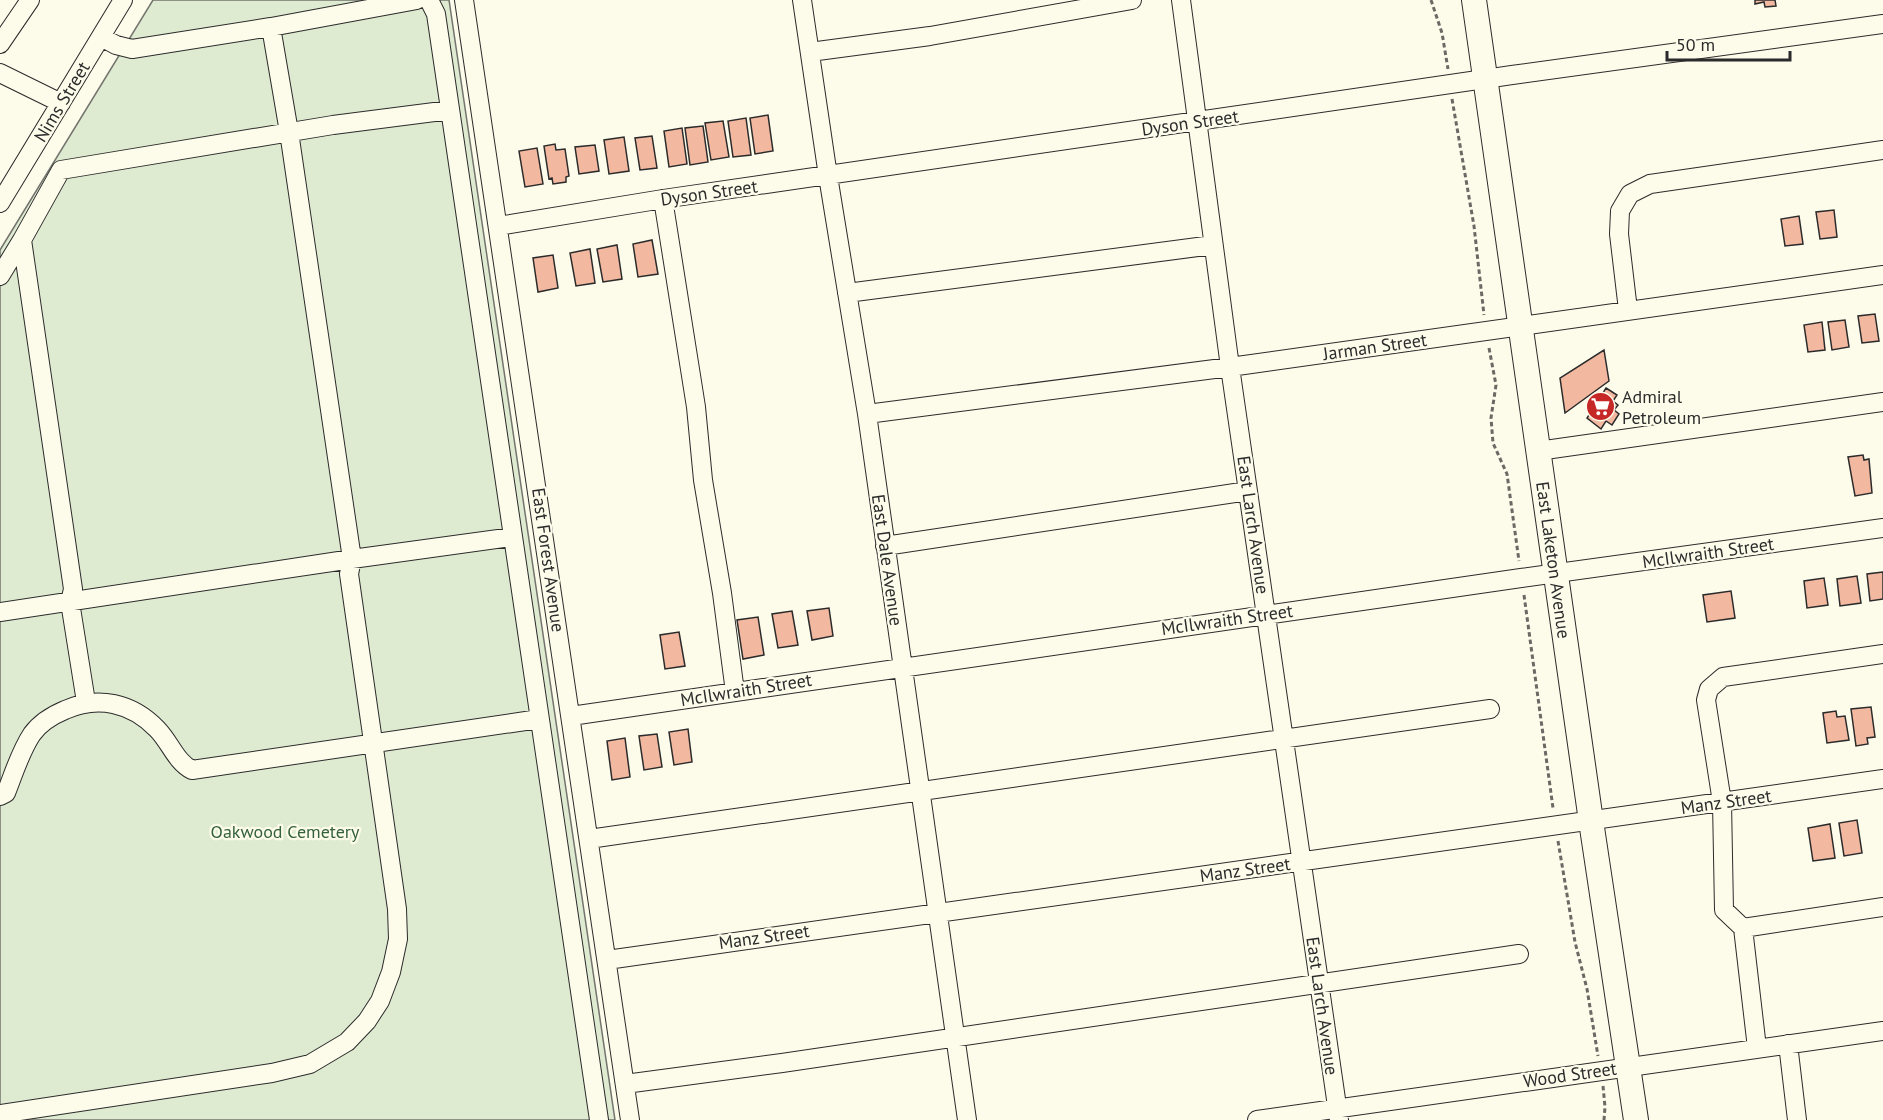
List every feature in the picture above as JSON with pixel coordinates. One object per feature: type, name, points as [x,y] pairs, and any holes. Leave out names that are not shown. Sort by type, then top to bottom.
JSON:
[{"type":"main road","name":"East Laketon Avenue","points":[[1474,0],[1519,325],[1636,1120]]},
{"type":"street","points":[[0,44],[30,0]]},
{"type":"street","name":"Nims Street","points":[[0,203],[123,0]]},
{"type":"street","points":[[101,37],[132,49],[271,27],[417,0]]},
{"type":"street","points":[[429,0],[436,14],[599,1120]]},
{"type":"street","name":"East Forest Avenue","points":[[464,0],[630,1120]]},
{"type":"street","name":"East Dale Avenue","points":[[802,0],[867,414],[967,1120]]},
{"type":"street","points":[[810,52],[930,36],[1132,0]]},
{"type":"street","name":"East Larch Avenue","points":[[1181,0],[1230,367],[1338,1114]]},
{"type":"street","name":"Dyson Street","points":[[498,226],[663,199],[1485,79],[1883,24]]},
{"type":"street","points":[[0,1114],[272,1073],[310,1064],[347,1042],[367,1021],[380,1001],[391,972],[398,939],[397,909],[349,574],[352,559],[289,132],[271,27]]},
{"type":"street","points":[[0,73],[61,103]]},
{"type":"street","points":[[0,276],[61,170],[289,132],[450,110]]},
{"type":"street","points":[[1628,310],[1618,234],[1620,211],[1630,194],[1650,184],[1883,150]]},
{"type":"street","points":[[663,199],[696,407],[703,480],[722,593],[735,692]]},
{"type":"street","points":[[22,240],[74,589],[70,602],[86,702]]},
{"type":"street","points":[[847,293],[1213,245]]},
{"type":"street","name":"Jarman Street","points":[[867,414],[1230,367],[1883,275]]},
{"type":"street","points":[[1538,451],[1883,402]]},
{"type":"street","points":[[885,546],[1248,491]]},
{"type":"street","name":"McIlwraith Street","points":[[571,716],[902,666],[1883,528]]},
{"type":"street","points":[[0,612],[512,537]]},
{"type":"street","points":[[1757,1048],[1743,928],[1724,910],[1722,802],[1706,700],[1709,688],[1723,677],[1883,654]]},
{"type":"street","points":[[0,796],[6,793],[23,748],[34,732],[48,719],[86,702],[101,702],[130,708],[141,715],[158,730],[185,766],[192,770],[539,719]]},
{"type":"street","points":[[589,839],[1490,709]]},
{"type":"street","name":"Manz Street","points":[[607,960],[1883,779]]},
{"type":"street","points":[[1743,928],[1883,907]]},
{"type":"street","points":[[625,1084],[782,1063],[1519,954]]},
{"type":"street","name":"Wood Street","points":[[1257,1120],[1338,1114],[1629,1067],[1883,1031]]},
{"type":"street","points":[[1788,1044],[1797,1120]]},
{"type":"green space","name":"Oakwood Cemetery","points":[[153,0],[449,0],[615,1120],[0,1120],[0,250]]},
{"type":"building","points":[[1755,0],[1775,0],[1776,6],[1765,7],[1764,2],[1755,4]]},
{"type":"building","points":[[768,115],[773,151],[755,154],[750,118]]},
{"type":"building","points":[[746,118],[751,155],[733,157],[728,121]]},
{"type":"building","points":[[723,121],[729,157],[711,160],[705,123]]},
{"type":"building","points":[[703,126],[708,162],[690,165],[685,128]]},
{"type":"building","points":[[682,128],[687,164],[669,167],[664,131]]},
{"type":"building","points":[[652,136],[657,168],[640,170],[635,138]]},
{"type":"building","points":[[624,137],[629,171],[609,174],[604,140]]},
{"type":"building","points":[[555,144],[556,150],[565,149],[569,176],[566,177],[566,182],[553,184],[552,178],[549,179],[544,146]]},
{"type":"building","points":[[595,145],[599,171],[579,174],[575,147]]},
{"type":"building","points":[[537,148],[543,184],[525,187],[519,151]]},
{"type":"building","points":[[1834,210],[1837,237],[1820,239],[1816,212]]},
{"type":"building","points":[[1799,216],[1803,244],[1785,246],[1781,219]]},
{"type":"building","points":[[652,240],[658,274],[638,277],[633,244]]},
{"type":"building","points":[[617,245],[622,279],[603,282],[597,249]]},
{"type":"building","points":[[590,249],[595,283],[576,286],[570,253]]},
{"type":"building","points":[[553,255],[558,288],[538,292],[533,258]]},
{"type":"building","points":[[1875,314],[1879,341],[1862,343],[1858,316]]},
{"type":"building","points":[[1845,320],[1849,347],[1832,350],[1828,322]]},
{"type":"building","points":[[1822,322],[1825,350],[1808,352],[1804,325]]},
{"type":"building","points":[[1604,350],[1609,381],[1565,413],[1560,378]]},
{"type":"building","points":[[1606,388],[1617,395],[1613,401],[1618,405],[1614,410],[1619,414],[1612,425],[1606,421],[1601,429],[1587,418]]},
{"type":"building","points":[[1863,455],[1864,460],[1869,459],[1872,493],[1855,496],[1848,457]]},
{"type":"building","points":[[1883,572],[1883,599],[1870,601],[1867,574]]},
{"type":"building","points":[[1857,576],[1861,603],[1840,606],[1837,579]]},
{"type":"building","points":[[1824,578],[1828,605],[1807,608],[1804,581]]},
{"type":"building","points":[[1731,591],[1735,618],[1707,622],[1703,595]]},
{"type":"building","points":[[829,608],[833,636],[812,640],[807,611]]},
{"type":"building","points":[[792,611],[798,645],[778,648],[772,614]]},
{"type":"building","points":[[758,617],[764,655],[743,659],[737,620]]},
{"type":"building","points":[[679,632],[685,666],[665,669],[660,635]]},
{"type":"building","points":[[1871,707],[1875,737],[1867,738],[1868,744],[1856,746],[1851,709]]},
{"type":"building","points":[[1836,711],[1837,717],[1845,716],[1849,740],[1827,743],[1823,713]]},
{"type":"building","points":[[688,729],[692,762],[674,765],[669,732]]},
{"type":"building","points":[[657,734],[662,767],[644,770],[639,736]]},
{"type":"building","points":[[625,738],[630,777],[612,780],[607,741]]},
{"type":"building","points":[[1857,820],[1862,853],[1844,856],[1839,823]]},
{"type":"building","points":[[1830,824],[1835,858],[1813,861],[1808,828]]},
{"type":"place","name":"Admiral Petroleum","points":[[1601,407]]}]
